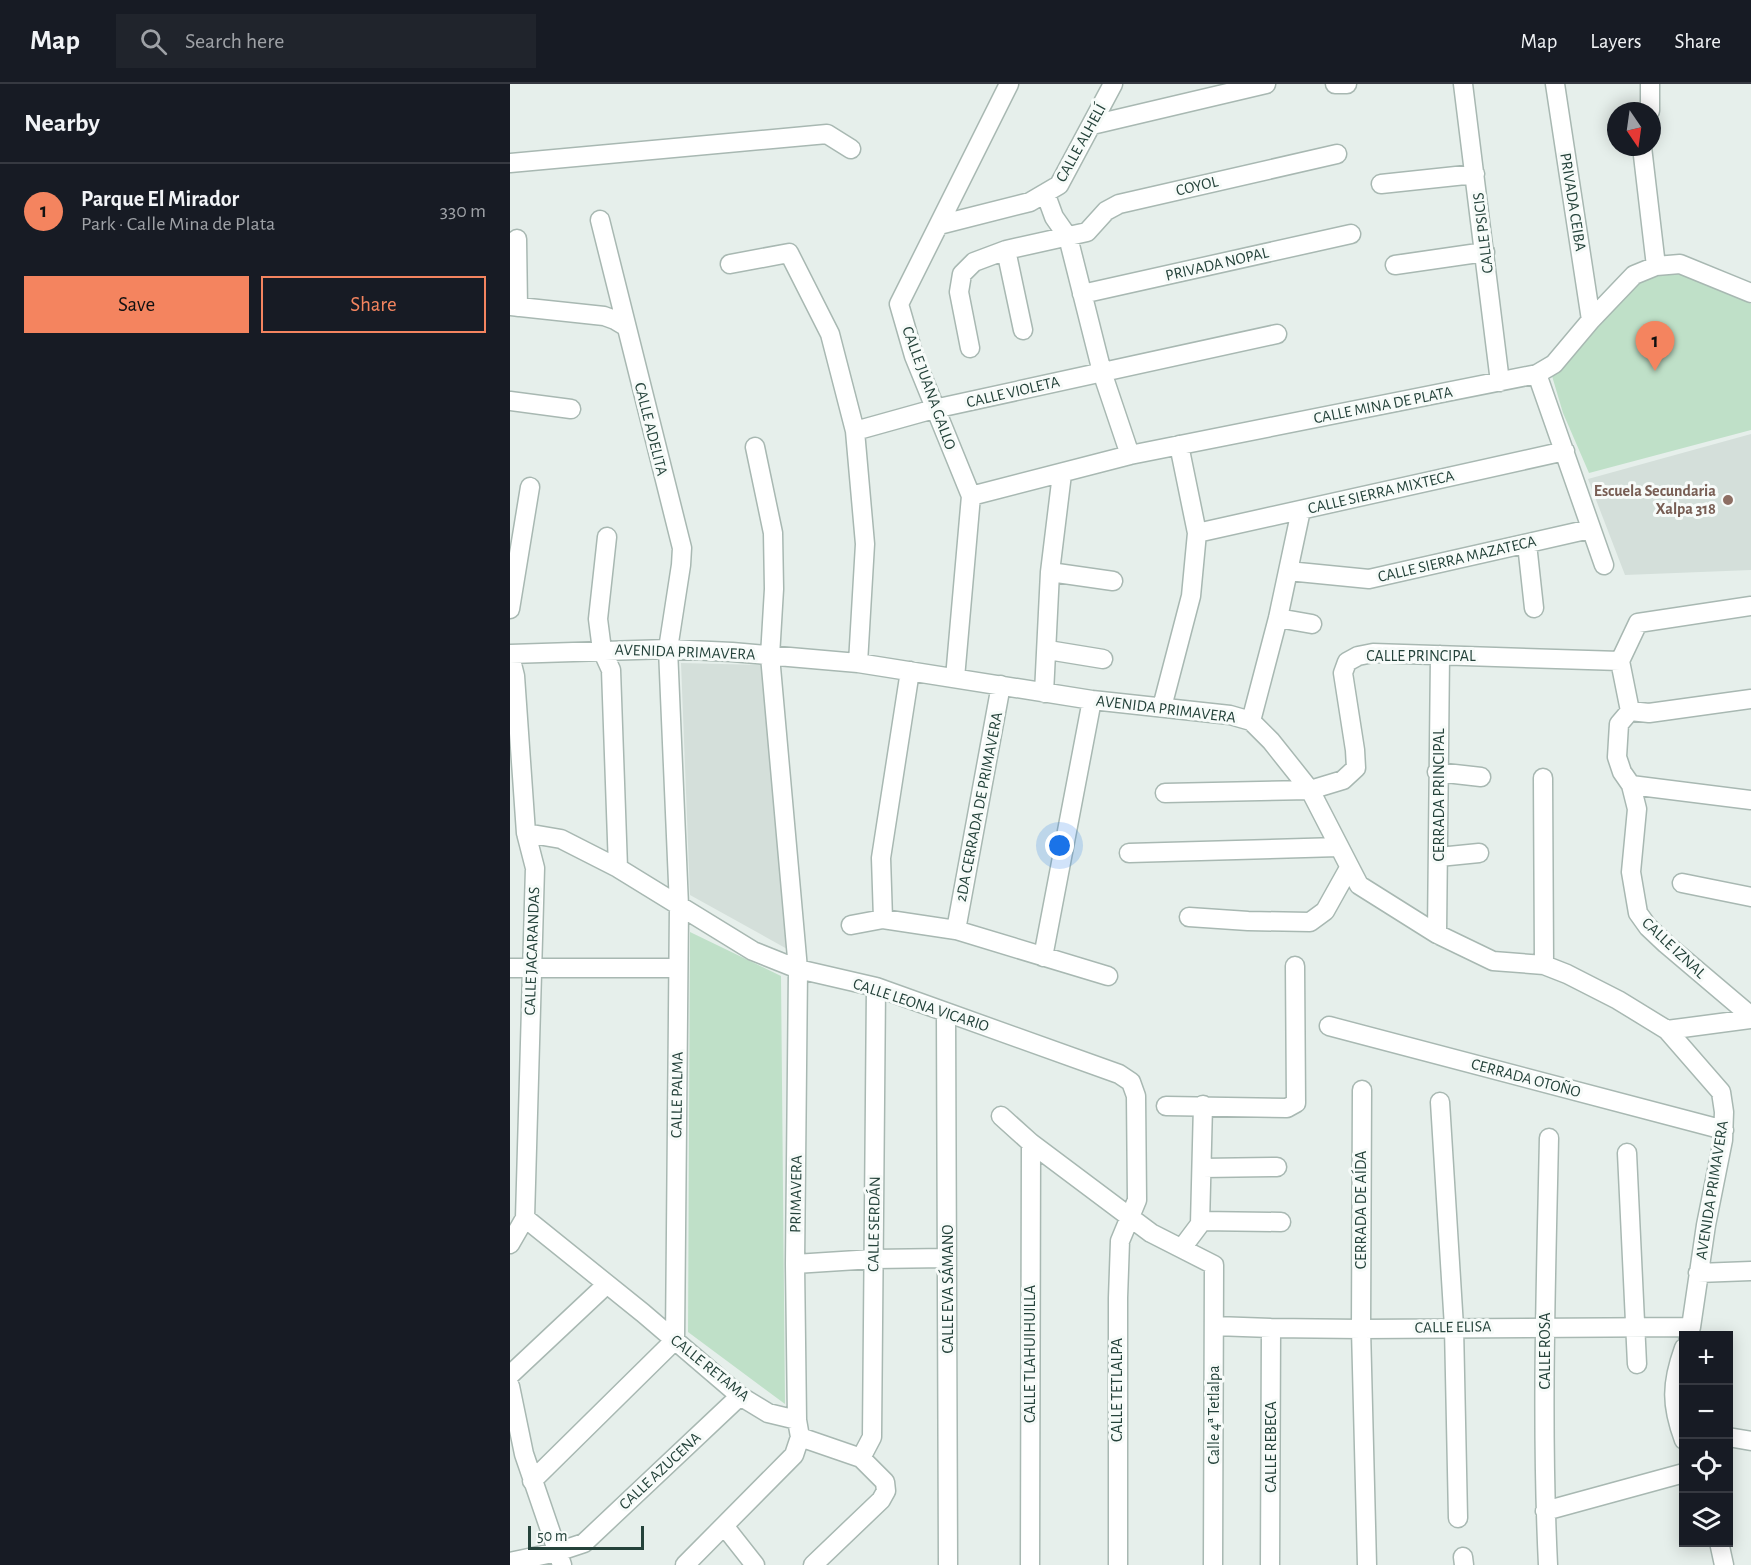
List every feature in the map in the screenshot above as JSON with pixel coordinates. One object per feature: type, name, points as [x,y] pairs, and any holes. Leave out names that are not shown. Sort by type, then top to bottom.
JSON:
[{"type":"street","name":"CALLE JUANA GALLO","points":[[955,678],[971,496],[914,356],[899,304],[1009,84]]},
{"type":"street","name":"CALLE ALHELÍ","points":[[939,225],[1030,202],[1046,195],[1059,185],[1113,84]]},
{"type":"street","points":[[1092,125],[1214,90],[1266,84]]},
{"type":"street","points":[[1335,84],[1347,84]]},
{"type":"street","name":"CALLE PSICIS","points":[[1463,84],[1500,382]]},
{"type":"street","name":"PRIVADA CEIBA","points":[[1555,84],[1591,320]]},
{"type":"street","points":[[1650,84],[1650,102]]},
{"type":"street","points":[[510,163],[827,134],[851,148]]},
{"type":"street","name":"COYOL","points":[[1068,237],[1087,232],[1106,211],[1119,204],[1337,154]]},
{"type":"street","points":[[1643,156],[1656,266]]},
{"type":"street","points":[[1381,184],[1475,174]]},
{"type":"street","points":[[1046,195],[1054,217],[1068,237],[1102,372],[1130,455]]},
{"type":"street","name":"CALLE ADELITA","points":[[600,220],[682,548],[668,649]]},
{"type":"street","name":"PRIVADA NOPAL","points":[[1082,294],[1351,234]]},
{"type":"street","points":[[970,348],[959,292],[962,274],[974,262],[1006,250],[1068,237]]},
{"type":"street","points":[[517,239],[514,306],[604,316],[625,326]]},
{"type":"street","points":[[1006,250],[1023,330]]},
{"type":"street","points":[[1395,265],[1485,252]]},
{"type":"street","points":[[730,264],[789,253],[830,334],[855,431],[865,544],[858,663]]},
{"type":"street","name":"CALLE MINA DE PLATA","points":[[971,496],[1130,455],[1537,374],[1554,364],[1591,320],[1634,275],[1656,266],[1680,264],[1751,293]]},
{"type":"street","name":"CALLE VIOLETA","points":[[855,431],[934,409],[1277,334]]},
{"type":"street","points":[[1537,374],[1604,565]]},
{"type":"street","points":[[510,401],[571,409]]},
{"type":"street","points":[[1162,707],[1191,596],[1197,533],[1179,445]]},
{"type":"street","name":"PRIMAVERA","points":[[755,447],[773,533],[774,589],[770,656],[798,969],[795,1264],[798,1429]]},
{"type":"street","name":"CALLE SIERRA MIXTECA","points":[[1197,533],[1565,451]]},
{"type":"street","points":[[1044,693],[1048,650],[1050,572],[1062,474]]},
{"type":"street","points":[[510,609],[530,487]]},
{"type":"street","points":[[1251,721],[1278,618],[1301,510]]},
{"type":"street","name":"CALLE SIERRA MAZATECA","points":[[1288,571],[1369,579],[1590,529]]},
{"type":"street","points":[[607,537],[598,619],[602,650],[610,670],[618,868]]},
{"type":"street","points":[[1527,544],[1534,608]]},
{"type":"street","points":[[1050,572],[1113,581]]},
{"type":"street","points":[[1751,606],[1638,623],[1620,661],[1630,711],[1649,713],[1751,699]]},
{"type":"street","points":[[1278,618],[1312,624]]},
{"type":"street","name":"AVENIDA PRIMAVERA","points":[[510,655],[668,649],[858,663],[1092,700],[1230,715],[1251,721],[1271,741],[1310,790],[1348,868],[1359,885],[1437,934],[1494,961],[1544,966],[1567,974],[1618,1000],[1667,1030],[1721,1092],[1724,1130],[1689,1331]]},
{"type":"street","name":"CALLE PALMA","points":[[668,649],[678,906],[675,1340]]},
{"type":"street","points":[[1048,650],[1103,659]]},
{"type":"street","name":"CALLE PRINCIPAL","points":[[1310,790],[1343,780],[1356,768],[1343,673],[1347,662],[1358,656],[1373,653],[1620,661]]},
{"type":"street","name":"CALLE JACARANDAS","points":[[510,655],[515,676],[526,833],[535,868],[518,1167],[525,1218],[510,1244]]},
{"type":"street","name":"CERRADA PRINCIPAL","points":[[1437,934],[1440,655]]},
{"type":"street","points":[[883,919],[881,858],[910,671]]},
{"type":"street","name":"2DA CERRADA DE PRIMAVERA","points":[[956,930],[1001,685]]},
{"type":"street","points":[[1043,957],[1092,700]]},
{"type":"street","name":"CALLE IZNAL","points":[[1630,711],[1619,724],[1617,757],[1622,772],[1631,785],[1637,808],[1631,872],[1638,913],[1648,927],[1666,944],[1751,1018]]},
{"type":"street","points":[[1437,772],[1481,777]]},
{"type":"street","points":[[1543,778],[1544,966]]},
{"type":"street","points":[[1631,785],[1751,800]]},
{"type":"street","points":[[1165,794],[1310,790]]},
{"type":"street","name":"CALLE LEONA VICARIO","points":[[526,833],[561,839],[618,868],[753,951],[798,969],[876,987],[1119,1074],[1131,1082],[1136,1096],[1137,1200],[1131,1218]]},
{"type":"street","points":[[1129,853],[1339,847]]},
{"type":"street","points":[[1439,857],[1479,853]]},
{"type":"street","points":[[1189,917],[1248,921],[1310,921],[1325,912],[1348,868]]},
{"type":"street","points":[[1682,883],[1751,897]]},
{"type":"street","points":[[851,926],[883,919],[956,930],[1108,976]]},
{"type":"street","points":[[1166,1106],[1287,1108],[1296,1103],[1295,966]]},
{"type":"street","points":[[510,968],[678,968]]},
{"type":"street","name":"CALLE SERDÁN","points":[[861,1458],[872,1437],[876,987]]},
{"type":"street","name":"CALLE EVA SÁMANO","points":[[946,1012],[948,1565]]},
{"type":"street","points":[[1667,1030],[1751,1018]]},
{"type":"street","name":"CERRADA OTOÑO","points":[[1329,1026],[1724,1130]]},
{"type":"street","name":"CERRADA DE AÍDA","points":[[1362,1090],[1361,1329],[1367,1565]]},
{"type":"street","points":[[1440,1102],[1454,1327],[1458,1518]]},
{"type":"street","points":[[1001,1116],[1031,1143],[1151,1233],[1182,1248],[1201,1221],[1203,1105]]},
{"type":"street","name":"CALLE ROSA","points":[[1548,1565],[1545,1512],[1545,1327],[1549,1138]]},
{"type":"street","name":"CALLE TLAHUIHUILLA","points":[[1030,1565],[1031,1143]]},
{"type":"street","points":[[1627,1153],[1637,1364]]},
{"type":"street","points":[[1202,1168],[1277,1167]]},
{"type":"street","name":"CALLE RETAMA","points":[[525,1218],[740,1396],[798,1429],[861,1458],[885,1482],[886,1491],[881,1500],[813,1565]]},
{"type":"street","name":"CALLE TETLALPA","points":[[1118,1565],[1119,1264],[1120,1241],[1131,1218]]},
{"type":"street","points":[[1201,1221],[1281,1222]]},
{"type":"street","name":"Calle 4ª Tetlalpa","points":[[1182,1248],[1214,1264],[1214,1565]]},
{"type":"street","points":[[795,1264],[873,1259],[947,1258]]},
{"type":"street","points":[[1698,1273],[1751,1271]]},
{"type":"street","points":[[510,1375],[607,1284]]},
{"type":"street","name":"CALLE ELISA","points":[[1215,1326],[1361,1329],[1637,1327],[1689,1331]]},
{"type":"street","name":"CALLE REBECA","points":[[1270,1565],[1271,1328]]},
{"type":"street","points":[[532,1481],[675,1340]]},
{"type":"street","points":[[1679,1363],[1673,1402],[1679,1422]]},
{"type":"street","points":[[510,1386],[517,1456],[532,1481],[559,1558]]},
{"type":"street","name":"CALLE AZUCENA","points":[[510,1562],[559,1558],[584,1544],[740,1396]]},
{"type":"street","points":[[685,1565],[794,1455],[798,1429]]},
{"type":"street","points":[[1733,1438],[1751,1441]]},
{"type":"street","points":[[1545,1512],[1679,1474]]},
{"type":"street","points":[[725,1527],[755,1565]]},
{"type":"street","points":[[1720,1547],[1724,1565]]},
{"type":"shaded area","points":[[1751,434],[1751,570],[1625,575],[1588,479]]},
{"type":"shaded area","points":[[681,663],[762,665],[789,950],[690,895]]},
{"type":"green space","points":[[1655,272],[1706,280],[1740,296],[1751,304],[1751,430],[1589,473],[1563,413],[1552,376],[1578,351],[1635,281]]},
{"type":"green space","points":[[690,932],[781,976],[785,1404],[688,1332]]},
{"type":"place","name":"Parque El Mirador","points":[[1655,371]]},
{"type":"place","name":"Escuela Secundaria Xalpa 318","points":[[1728,500]]}]
